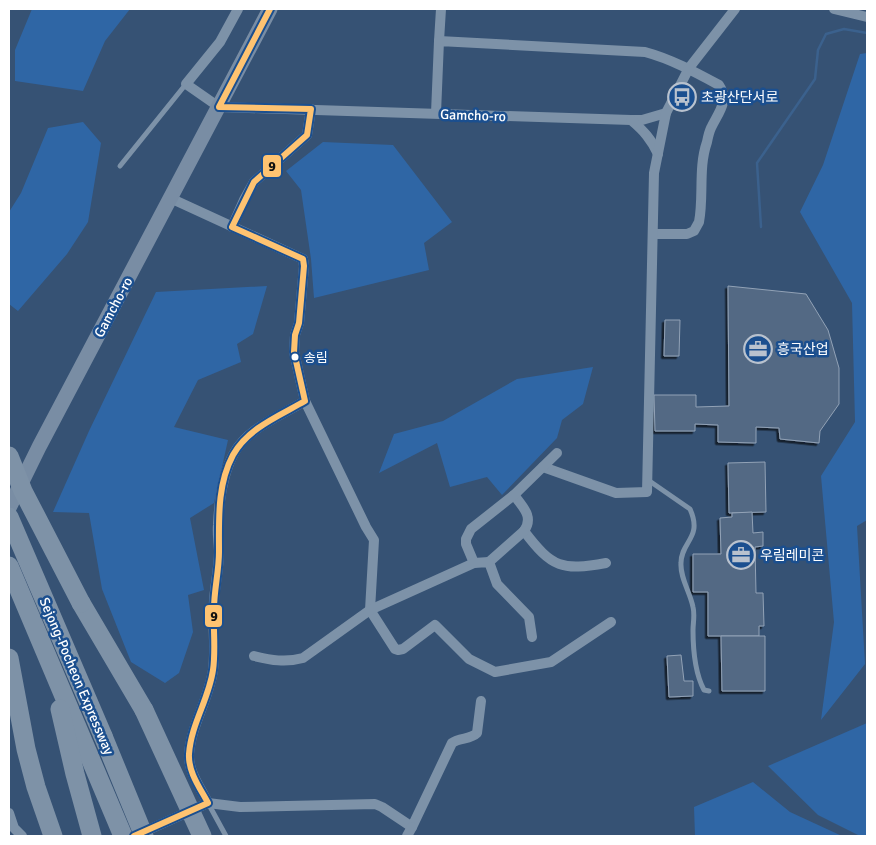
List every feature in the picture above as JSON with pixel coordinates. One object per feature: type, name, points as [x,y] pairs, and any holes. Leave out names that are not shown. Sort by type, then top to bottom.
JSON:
[{"type":"highway","points":[[9,456],[23,491],[81,603],[144,710],[202,836]]},
{"type":"highway","name":"Sejong-Pocheon Expressway","points":[[9,517],[144,836]]},
{"type":"highway","name":"Sejong-Pocheon Expressway","points":[[9,566],[123,836]]},
{"type":"highway","points":[[48,659],[75,774],[92,836]]},
{"type":"highway","points":[[10,665],[26,749],[36,787],[53,836]]},
{"type":"main road","name":"Gamcho-ro","points":[[9,508],[270,9]]},
{"type":"street","points":[[219,107],[186,84],[220,42],[238,9]]},
{"type":"street","points":[[436,113],[441,9]]},
{"type":"street","points":[[543,467],[616,493],[647,492],[654,173],[666,112],[689,68],[735,9]]},
{"type":"street","points":[[834,9],[867,17]]},
{"type":"street","points":[[440,42],[645,52],[689,68],[719,85],[724,98],[722,108],[711,128],[704,150],[701,174],[700,215],[694,231],[687,234],[653,234]]},
{"type":"street","name":"Gamcho-ro","points":[[219,107],[631,120],[642,120],[666,112]]},
{"type":"street","points":[[232,227],[254,182],[307,135],[311,109]]},
{"type":"street","points":[[631,120],[652,141],[658,155]]},
{"type":"street","points":[[170,198],[302,260],[304,266],[299,323],[295,335],[294,352],[305,401],[374,540],[370,610],[396,650],[403,649],[435,625],[469,659],[495,672],[552,661],[611,622]]},
{"type":"street","points":[[208,802],[190,768],[189,753],[213,669],[214,602],[219,553],[218,526],[220,502],[226,474],[234,454],[247,436],[259,427],[305,401]]},
{"type":"street","points":[[474,563],[466,544],[471,529],[514,495],[557,453]]},
{"type":"street","points":[[254,656],[281,662],[303,658],[370,610],[474,563],[489,562],[524,531],[529,522],[526,510],[514,495]]},
{"type":"street","points":[[524,531],[542,552],[557,564],[568,568],[606,563]]},
{"type":"street","points":[[489,562],[497,584],[529,617],[532,636]]},
{"type":"street","points":[[406,836],[452,743],[460,739],[471,738],[477,733],[481,701]]},
{"type":"street","points":[[134,836],[208,802],[240,807],[375,804],[412,827]]},
{"type":"street","points":[[9,813],[14,828],[22,836]]},
{"type":"lane","points":[[120,166],[186,84]]},
{"type":"lane","points":[[648,480],[690,509],[693,516],[694,532],[682,556],[681,568],[694,608],[694,651],[698,677],[704,690],[709,691]]},
{"type":"lane","points":[[208,802],[226,836]]},
{"type":"shaded area","points":[[32,9],[130,9],[105,41],[83,91],[15,81],[15,50]]},
{"type":"shaded area","points":[[867,53],[867,520],[857,526],[865,664],[821,720],[834,622],[821,476],[855,422],[852,303],[800,212],[823,165],[860,54]]},
{"type":"shaded area","points":[[83,122],[101,143],[88,222],[67,254],[18,311],[9,304],[9,212],[21,193],[48,128]]},
{"type":"shaded area","points":[[323,142],[393,145],[452,222],[424,243],[429,270],[314,298],[311,259],[301,190],[286,171]]},
{"type":"shaded area","points":[[267,286],[253,334],[237,344],[241,362],[198,380],[174,427],[228,440],[214,503],[190,518],[204,590],[188,595],[193,632],[179,673],[165,683],[131,662],[102,589],[89,513],[53,512],[89,431],[156,292]]},
{"type":"shaded area","points":[[593,367],[583,404],[562,420],[557,438],[502,495],[487,477],[450,487],[437,443],[379,473],[394,434],[443,421],[517,379]]},
{"type":"shaded area","points":[[867,723],[867,836],[860,836],[818,815],[768,766]]},
{"type":"shaded area","points":[[753,782],[790,812],[842,836],[695,836],[694,807]]},
{"type":"building","points":[[728,286],[806,294],[828,330],[839,368],[839,404],[820,431],[819,443],[780,439],[779,428],[756,427],[756,443],[718,442],[718,425],[695,424],[695,431],[655,431],[654,395],[696,395],[696,407],[729,406]]},
{"type":"building","points":[[665,320],[680,320],[679,356],[664,356]]},
{"type":"building","points":[[765,462],[766,512],[729,513],[728,463]]},
{"type":"building","points":[[752,512],[753,533],[763,532],[763,546],[755,547],[756,593],[763,593],[764,626],[759,626],[759,636],[708,636],[708,592],[693,592],[693,554],[721,554],[720,518],[732,517],[732,513]]},
{"type":"building","points":[[721,636],[765,636],[765,691],[722,691]]},
{"type":"building","points":[[681,655],[684,681],[693,681],[693,696],[669,697],[667,656]]},
{"type":"waterway","points":[[761,227],[757,163],[815,79],[818,50],[826,34],[844,29],[867,33]]},
{"type":"transit line","name":"9","points":[[134,836],[208,803],[192,773],[189,754],[193,732],[208,691],[213,670],[214,602],[219,559],[220,502],[224,478],[233,455],[247,437],[265,424],[305,401],[294,352],[295,335],[299,323],[303,259],[232,227],[254,182],[307,135],[311,109],[219,107],[270,9]]},
{"type":"place","name":"초광산단서로","points":[[682,97]]},
{"type":"place","name":"흥국산업","points":[[758,349]]},
{"type":"place","name":"송림","points":[[295,357]]},
{"type":"place","name":"우림레미콘","points":[[741,555]]}]
